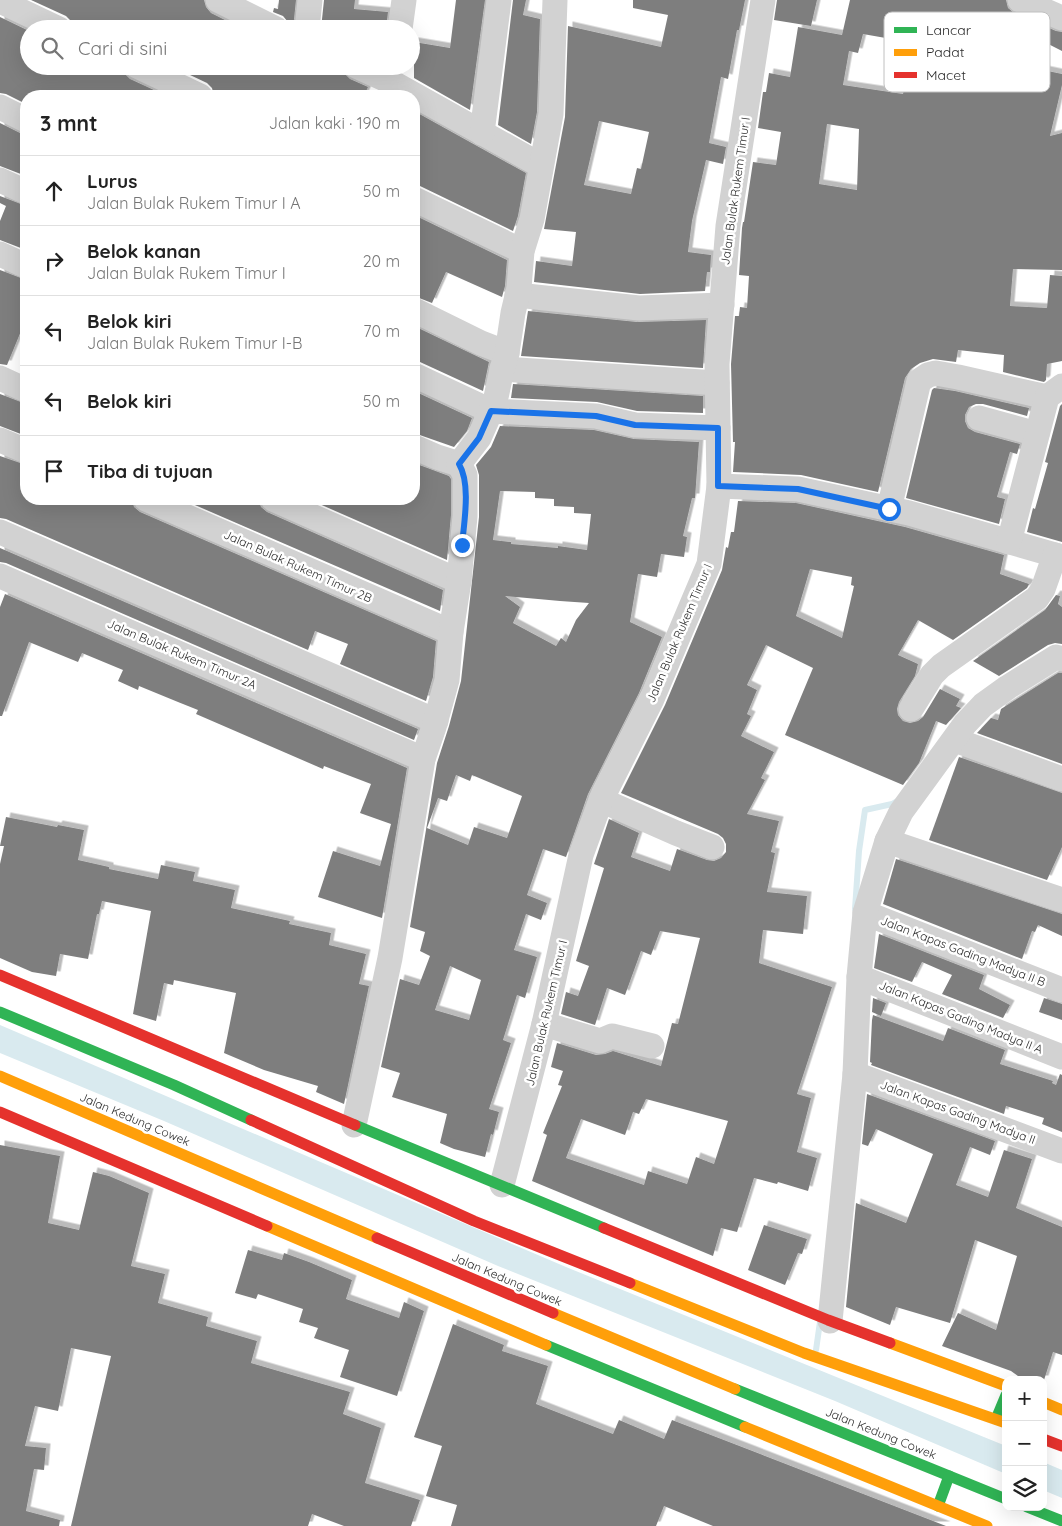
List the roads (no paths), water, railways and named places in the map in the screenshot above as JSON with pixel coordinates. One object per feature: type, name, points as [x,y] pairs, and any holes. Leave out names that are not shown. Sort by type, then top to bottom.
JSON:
[{"type":"main road","points":[[0,975],[354,1125],[829,1321],[1002,1385]]},
{"type":"main road","points":[[0,1012],[174,1085],[474,1221],[804,1353],[1001,1421]]},
{"type":"main road","name":"Jalan Kedung Cowek","points":[[0,1076],[633,1348],[1002,1497]]},
{"type":"main road","points":[[0,1112],[488,1322],[987,1526]]},
{"type":"main road","points":[[1047,1404],[1062,1410]]},
{"type":"main road","points":[[1047,1440],[1062,1446]]},
{"type":"main road","points":[[938,1506],[949,1476]]},
{"type":"main road","points":[[1037,1511],[1062,1521]]},
{"type":"street","points":[[0,0],[41,20]]},
{"type":"street","points":[[308,20],[310,0]]},
{"type":"street","points":[[401,20],[404,0]]},
{"type":"street","points":[[482,133],[499,0]]},
{"type":"street","points":[[459,464],[479,438],[495,402],[504,361],[517,295],[522,251],[532,219],[540,165],[551,114],[555,0]]},
{"type":"street","name":"Jalan Bulak Rukem Timur I","points":[[502,1185],[544,1024],[581,855],[601,800],[652,700],[709,564],[718,486],[717,364],[728,226],[763,0]]},
{"type":"street","points":[[221,1],[258,20]]},
{"type":"street","points":[[1022,1],[1048,12]]},
{"type":"street","points":[[1050,13],[1062,18]]},
{"type":"street","points":[[156,75],[187,90]]},
{"type":"street","points":[[394,75],[417,90]]},
{"type":"street","points":[[420,92],[482,133],[540,165]]},
{"type":"street","points":[[0,107],[20,117]]},
{"type":"street","points":[[0,180],[20,189]]},
{"type":"street","points":[[420,202],[522,251]]},
{"type":"street","points":[[0,254],[20,263]]},
{"type":"street","points":[[517,295],[640,308],[722,305]]},
{"type":"street","points":[[420,313],[481,343],[504,361],[718,383]]},
{"type":"street","points":[[889,509],[919,381],[922,378],[936,373],[1055,392],[1037,434],[1009,542]]},
{"type":"street","points":[[0,378],[20,387]]},
{"type":"street","points":[[420,378],[491,411],[596,416],[635,425],[718,428]]},
{"type":"street","points":[[979,418],[1037,434]]},
{"type":"street","points":[[0,440],[20,448]]},
{"type":"street","points":[[354,1125],[390,958],[423,759],[447,680],[451,632],[459,581],[465,516],[464,476],[459,464],[420,450]]},
{"type":"street","points":[[718,486],[798,489],[910,513],[1058,556],[1037,598],[941,666],[932,675],[911,709]]},
{"type":"street","name":"Jalan Bulak Rukem Timur 2B","points":[[160,505],[451,632]]},
{"type":"street","points":[[287,505],[459,581]]},
{"type":"street","points":[[0,532],[436,721]]},
{"type":"street","name":"Jalan Bulak Rukem Timur 2A","points":[[0,576],[423,759]]},
{"type":"street","points":[[829,1321],[854,1074],[859,977],[865,913],[887,840],[901,812],[965,724],[983,705],[1056,657],[1062,659]]},
{"type":"street","points":[[954,740],[1062,779]]},
{"type":"street","points":[[601,800],[712,847]]},
{"type":"street","points":[[887,840],[1062,900]]},
{"type":"street","name":"Jalan Kapas Gading Madya II B","points":[[865,913],[1062,990]]},
{"type":"street","name":"Jalan Kapas Gading Madya II A","points":[[859,977],[1062,1057]]},
{"type":"street","points":[[544,1024],[600,1041],[612,1036],[652,1046]]},
{"type":"street","name":"Jalan Kapas Gading Madya II","points":[[854,1074],[1062,1151]]},
{"type":"waterway","points":[[855,909],[859,851],[865,810],[892,804],[899,800]]},
{"type":"waterway","points":[[816,1350],[820,1322]]}]
